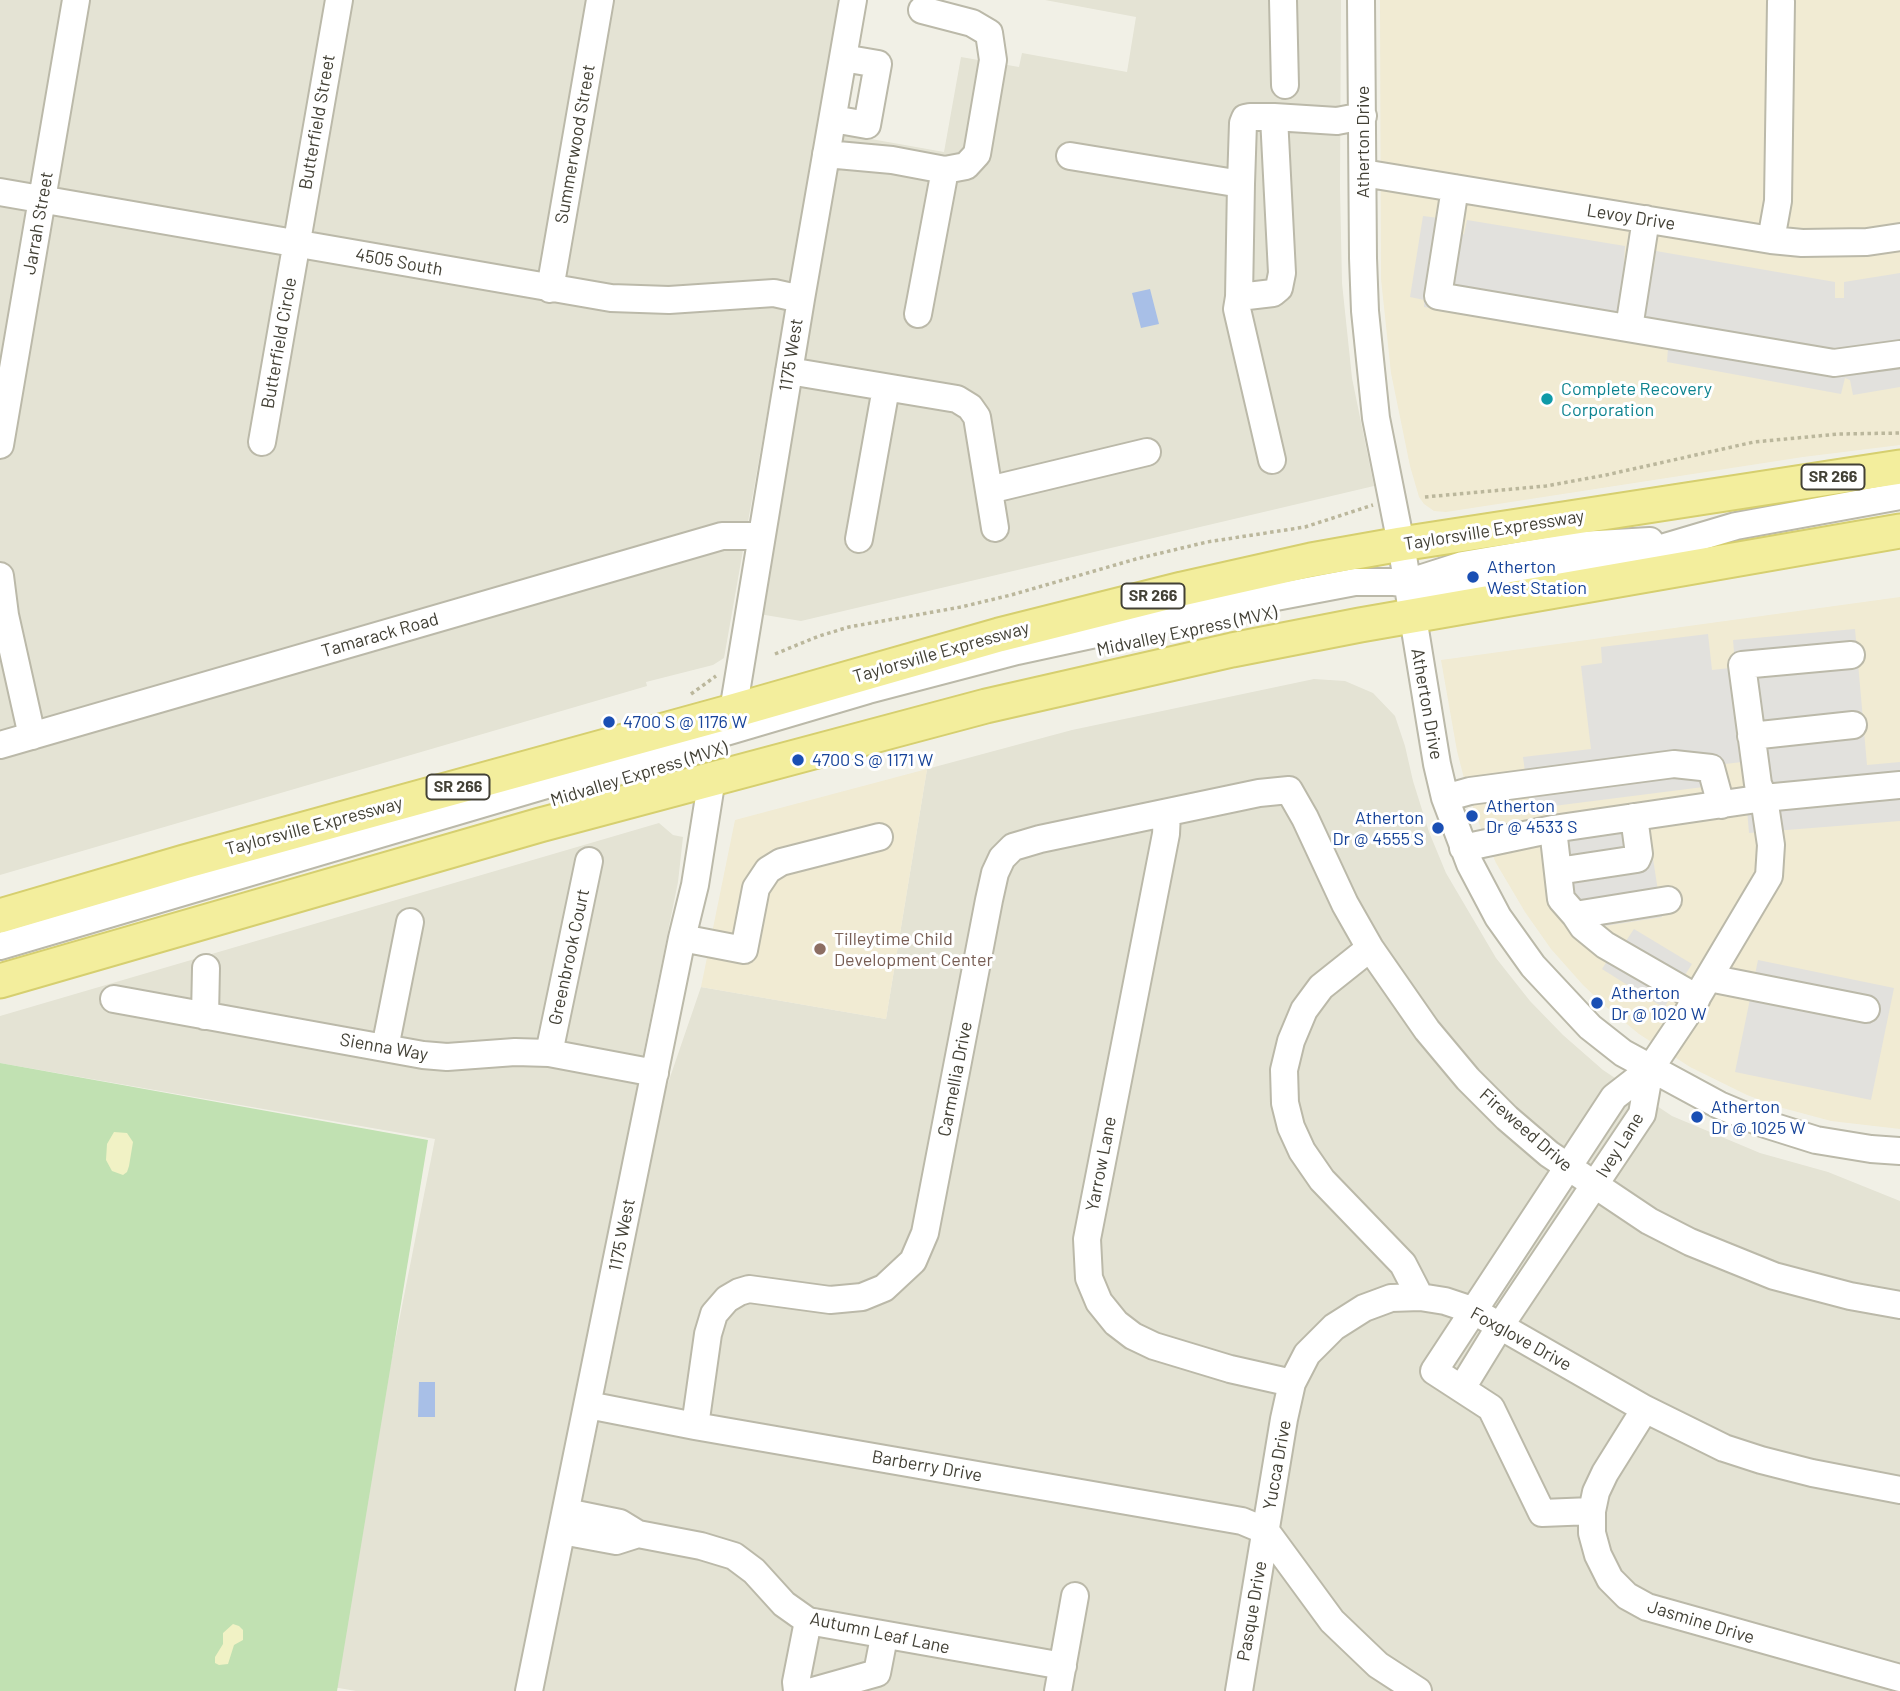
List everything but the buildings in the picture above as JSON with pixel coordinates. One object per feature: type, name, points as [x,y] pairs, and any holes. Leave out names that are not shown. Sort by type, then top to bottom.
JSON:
[{"type":"main road","name":"Taylorsville Expressway","points":[[0,916],[184,862],[1090,611],[1311,560],[1401,544],[1900,467]]},
{"type":"main road","points":[[0,981],[540,825],[907,726],[1088,682],[1245,648],[1900,531]]},
{"type":"street","name":"Jarrah Street","points":[[0,445],[76,0]]},
{"type":"street","name":"Butterfield Street","points":[[296,244],[339,0]]},
{"type":"street","name":"Summerwood Street","points":[[550,289],[600,0]]},
{"type":"street","name":"1175 West","points":[[733,711],[853,0]]},
{"type":"street","points":[[1283,0],[1285,85]]},
{"type":"street","name":"Atherton Drive","points":[[1361,0],[1363,258],[1370,365],[1437,764],[1464,848],[1498,917],[1533,966],[1590,1027],[1623,1053],[1719,1105],[1762,1123],[1816,1140],[1900,1151]]},
{"type":"street","points":[[1771,240],[1778,201],[1781,2]]},
{"type":"street","points":[[826,155],[892,160],[945,170],[966,166],[977,154],[993,60],[989,33],[972,23],[922,10]]},
{"type":"street","points":[[832,119],[867,125],[878,65],[843,58]]},
{"type":"street","points":[[1272,460],[1237,309],[1243,123],[1245,118],[1250,117],[1337,121],[1363,116]]},
{"type":"street","points":[[1239,298],[1273,293],[1282,282],[1274,117]]},
{"type":"street","points":[[1070,156],[1241,184]]},
{"type":"street","points":[[918,314],[945,170]]},
{"type":"street","name":"Levoy Drive","points":[[1363,173],[1771,240],[1802,243],[1867,242],[1900,237]]},
{"type":"street","points":[[1455,188],[1438,296],[1833,363],[1900,354]]},
{"type":"street","name":"4505 South","points":[[0,192],[611,298],[669,300],[774,293],[801,299]]},
{"type":"street","points":[[1629,328],[1646,219]]},
{"type":"street","name":"Butterfield Circle","points":[[262,442],[296,244]]},
{"type":"street","points":[[789,371],[957,400],[970,407],[977,417],[995,528]]},
{"type":"street","points":[[859,539],[886,388]]},
{"type":"street","points":[[989,490],[1147,452]]},
{"type":"street","name":"Midvalley Express (MVX)","points":[[1681,541],[1768,519],[1900,496]]},
{"type":"street","name":"Midvalley Express (MVX)","points":[[0,962],[905,697],[1074,655],[1256,615],[1363,596],[1463,565],[1581,545],[1763,536],[1900,513]]},
{"type":"street","name":"Tamarack Road","points":[[0,745],[722,536],[761,536]]},
{"type":"street","points":[[0,576],[7,627],[32,736]]},
{"type":"street","name":"Midvalley Express (MVX)","points":[[0,946],[956,666],[1165,619],[1322,588],[1355,582],[1407,583]]},
{"type":"street","points":[[1650,1069],[1703,988],[1769,876],[1770,845],[1764,798],[1758,785],[1742,665],[1851,655]]},
{"type":"street","points":[[1751,736],[1853,725]]},
{"type":"street","points":[[1446,798],[1471,791],[1674,764],[1711,768],[1721,804]]},
{"type":"street","name":"1175 West","points":[[529,1691],[682,937],[695,885],[712,778]]},
{"type":"street","points":[[1464,848],[1553,829],[1721,804],[1900,785]]},
{"type":"street","name":"Carmellia Drive","points":[[695,1426],[708,1334],[714,1314],[727,1298],[749,1289],[830,1300],[862,1297],[884,1288],[913,1261],[925,1233],[989,900],[995,873],[1002,858],[1013,848],[1026,842],[1259,793],[1289,790]]},
{"type":"street","name":"Fireweed Drive","points":[[1289,790],[1345,904],[1370,948],[1447,1055],[1507,1118],[1567,1169],[1649,1222],[1690,1242],[1774,1276],[1850,1296],[1900,1305]]},
{"type":"street","name":"Yarrow Lane","points":[[1167,813],[1163,848],[1087,1239],[1089,1278],[1099,1302],[1116,1323],[1133,1336],[1154,1346],[1230,1369],[1292,1383]]},
{"type":"street","points":[[1558,871],[1637,859],[1639,854],[1634,817]]},
{"type":"street","points":[[1553,829],[1561,898],[1583,927],[1605,945],[1703,988],[1866,1009]]},
{"type":"street","points":[[682,937],[744,950],[756,888],[768,870],[781,862],[879,836]]},
{"type":"street","name":"Greenbrook Court","points":[[549,1053],[589,861]]},
{"type":"street","points":[[1575,915],[1668,900]]},
{"type":"street","points":[[385,1048],[410,922]]},
{"type":"street","points":[[1370,948],[1321,987],[1304,1010],[1291,1041],[1284,1070],[1285,1103],[1291,1127],[1302,1151],[1322,1180],[1403,1264],[1420,1297]]},
{"type":"street","points":[[205,1016],[206,968]]},
{"type":"street","name":"Sienna Way","points":[[114,999],[447,1057],[515,1052],[549,1053],[655,1073]]},
{"type":"street","name":"Ivey Lane","points":[[1650,1069],[1642,1114],[1500,1326],[1462,1388],[1434,1371],[1615,1097],[1650,1069]]},
{"type":"street","name":"Yucca Drive","points":[[1418,1691],[1378,1665],[1332,1621],[1266,1531],[1292,1383],[1307,1354],[1334,1326],[1364,1308],[1391,1298],[1420,1297]]},
{"type":"street","name":"Foxglove Drive","points":[[1420,1297],[1445,1301],[1472,1310],[1645,1409],[1724,1448],[1760,1460],[1900,1490]]},
{"type":"street","points":[[1462,1388],[1491,1408],[1542,1513],[1592,1511]]},
{"type":"street","name":"Barberry Drive","points":[[588,1405],[1242,1521],[1266,1531]]},
{"type":"street","name":"Jasmine Drive","points":[[1645,1409],[1605,1473],[1596,1492],[1592,1511],[1592,1533],[1598,1555],[1610,1579],[1627,1596],[1647,1607],[1900,1678]]},
{"type":"street","name":"Autumn Leaf Lane","points":[[564,1521],[620,1523],[638,1534],[701,1546],[734,1556],[754,1571],[784,1604],[808,1621],[1060,1679]]},
{"type":"street","name":"Pasque Drive","points":[[1239,1691],[1266,1531]]},
{"type":"street","points":[[1060,1679],[1075,1596]]},
{"type":"street","points":[[797,1691],[796,1682],[808,1621]]},
{"type":"street","points":[[813,1691],[877,1673],[884,1637]]},
{"type":"path","points":[[1425,497],[1546,486],[1754,442],[1839,434],[1900,433]]},
{"type":"path","points":[[775,654],[819,636],[849,628],[986,601],[1181,548],[1305,527],[1376,505]]},
{"type":"shaded area","points":[[0,0],[840,0],[724,658],[713,665],[646,682],[647,686],[0,875]]},
{"type":"shaded area","points":[[1045,0],[1341,0],[1342,283],[1352,378],[1374,486],[801,621],[759,614],[843,134],[944,152],[961,57],[1019,67],[1022,53],[1127,72],[1136,17]]},
{"type":"shaded area","points":[[1380,0],[1900,0],[1900,445],[1803,457],[1446,512],[1434,511],[1424,504],[1419,497],[1410,466],[1391,373],[1381,279]]},
{"type":"shaded area","points":[[1423,216],[1438,218],[1462,235],[1467,220],[1625,246],[1624,262],[1652,267],[1656,251],[1835,282],[1835,298],[1844,298],[1844,282],[1900,273],[1900,387],[1853,395],[1850,380],[1845,378],[1841,394],[1667,362],[1668,348],[1424,307],[1424,300],[1410,297]]},
{"type":"shaded area","points":[[1900,597],[1900,1129],[1831,1121],[1747,1095],[1690,1067],[1639,1034],[1583,985],[1551,949],[1525,912],[1496,863],[1482,831],[1468,794],[1457,751],[1441,660]]},
{"type":"shaded area","points":[[1855,629],[1867,765],[1900,762],[1900,821],[1749,833],[1733,640]]},
{"type":"shaded area","points":[[1708,634],[1712,670],[1730,668],[1742,762],[1725,764],[1727,784],[1530,809],[1523,757],[1591,749],[1581,666],[1602,663],[1601,647]]},
{"type":"shaded area","points":[[1314,679],[1345,681],[1373,693],[1395,716],[1429,832],[1446,873],[1496,958],[1530,1001],[1563,1035],[1603,1070],[1672,1116],[1760,1153],[1828,1172],[1900,1201],[1900,1691],[356,1691],[327,1686],[435,1139],[0,1063],[0,1016],[659,823],[673,835],[683,837],[678,882],[637,1084],[666,1089],[701,987],[886,1019],[927,769],[1072,730]],"holes":[[[618,1187],[645,1193],[585,1489],[558,1483]]]},
{"type":"shaded area","points":[[927,769],[886,1019],[701,987],[735,820]]},
{"type":"shaded area","points":[[1648,826],[1662,917],[1592,928],[1622,947],[1634,929],[1692,964],[1664,1008],[1602,969],[1613,952],[1567,924],[1544,842]]},
{"type":"shaded area","points":[[1758,960],[1894,988],[1871,1100],[1735,1072]]},
{"type":"shaded area","points":[[0,1063],[428,1140],[337,1691],[0,1691]]},
{"type":"sand","points":[[114,1132],[127,1133],[133,1142],[129,1166],[123,1175],[112,1171],[106,1160],[107,1144]]},
{"type":"sand","points":[[233,1624],[243,1630],[243,1640],[234,1645],[228,1664],[219,1665],[215,1663],[215,1657],[223,1644],[223,1633]]},
{"type":"water","points":[[1150,289],[1159,324],[1141,328],[1132,293]]},
{"type":"water","points":[[419,1382],[435,1382],[435,1417],[418,1417]]},
{"type":"place","name":"Complete Recovery Corporation","points":[[1547,399]]},
{"type":"place","name":"Atherton West Station","points":[[1473,577]]},
{"type":"place","name":"4700 S @ 1176 W","points":[[609,722]]},
{"type":"place","name":"4700 S @ 1171 W","points":[[798,760]]},
{"type":"place","name":"Atherton Dr @ 4533 S","points":[[1472,816]]},
{"type":"place","name":"Atherton Dr @ 4555 S","points":[[1438,828]]},
{"type":"place","name":"Tilleytime Child Development Center","points":[[820,949]]},
{"type":"place","name":"Atherton Dr @ 1020 W","points":[[1597,1003]]},
{"type":"place","name":"Atherton Dr @ 1025 W","points":[[1697,1117]]}]
